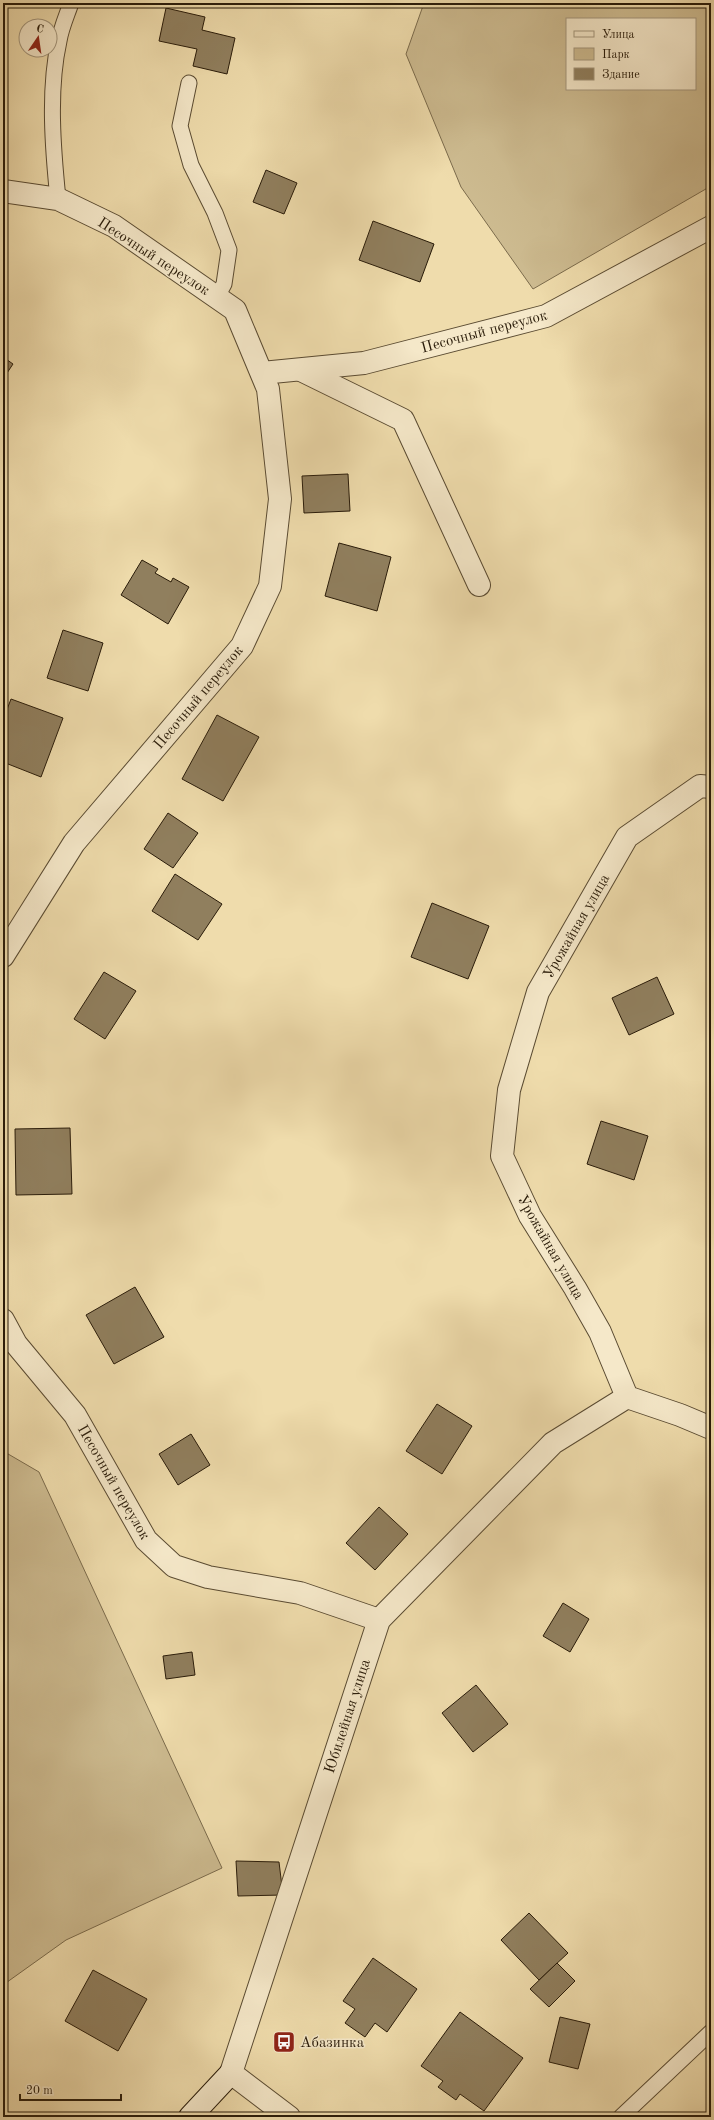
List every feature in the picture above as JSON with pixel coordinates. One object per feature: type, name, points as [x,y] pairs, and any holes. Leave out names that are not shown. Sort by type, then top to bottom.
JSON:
[{"type":"street","name":"Песочный переулок","points":[[3,191],[58,199],[114,226],[235,310],[268,389],[280,499],[270,586],[242,646],[74,843],[3,956]]},
{"type":"street","name":"Песочный переулок","points":[[262,373],[364,363],[546,316],[711,227]]},
{"type":"street","points":[[301,370],[403,420],[479,585]]},
{"type":"street","name":"Урожайная улица","points":[[627,1397],[600,1332],[576,1288],[530,1216],[502,1156],[509,1090],[538,992],[627,837],[700,786],[711,787]]},
{"type":"street","name":"Песочный переулок","points":[[3,1320],[16,1344],[75,1415],[146,1540],[174,1566],[208,1577],[300,1593],[379,1620]]},
{"type":"street","points":[[627,1397],[680,1415],[711,1428]]},
{"type":"street","name":"Юбилейная улица","points":[[190,2117],[231,2073],[379,1620],[553,1443],[627,1397]]},
{"type":"street","points":[[231,2073],[289,2117]]},
{"type":"lane","points":[[58,199],[53,142],[54,84],[58,41],[71,3]]},
{"type":"lane","points":[[189,84],[180,126],[191,165],[215,213],[229,250],[224,284],[217,297]]},
{"type":"lane","points":[[621,2117],[711,2032]]},
{"type":"green space","points":[[424,3],[711,3],[711,186],[533,289],[461,187],[406,54]]},
{"type":"green space","points":[[3,1451],[39,1472],[222,1868],[66,1940],[3,1985]]},
{"type":"building","points":[[166,8],[205,17],[202,30],[235,38],[227,74],[193,66],[197,49],[159,41]]},
{"type":"building","points":[[266,170],[297,183],[284,214],[253,202]]},
{"type":"building","points":[[373,221],[434,244],[420,282],[359,260]]},
{"type":"building","points":[[3,357],[13,364],[3,379]]},
{"type":"building","points":[[348,474],[350,511],[304,513],[302,476]]},
{"type":"building","points":[[339,543],[391,557],[377,611],[325,596]]},
{"type":"building","points":[[142,560],[158,569],[155,573],[171,582],[173,578],[189,587],[168,624],[121,595]]},
{"type":"building","points":[[63,630],[103,643],[88,691],[47,678]]},
{"type":"building","points":[[11,699],[63,718],[41,777],[3,762],[3,720]]},
{"type":"building","points":[[217,715],[259,737],[223,801],[182,779]]},
{"type":"building","points":[[168,813],[198,833],[173,868],[144,849]]},
{"type":"building","points":[[175,874],[222,904],[198,940],[152,911]]},
{"type":"building","points":[[432,903],[489,926],[468,979],[411,957]]},
{"type":"building","points":[[104,972],[136,991],[105,1039],[74,1019]]},
{"type":"building","points":[[657,977],[674,1014],[629,1035],[612,998]]},
{"type":"building","points":[[601,1121],[648,1136],[634,1180],[587,1164]]},
{"type":"building","points":[[70,1128],[72,1194],[16,1195],[15,1129]]},
{"type":"building","points":[[135,1287],[164,1337],[114,1364],[86,1315]]},
{"type":"building","points":[[437,1404],[472,1426],[442,1474],[406,1451]]},
{"type":"building","points":[[191,1434],[210,1465],[178,1485],[159,1454]]},
{"type":"building","points":[[379,1507],[408,1534],[375,1570],[346,1543]]},
{"type":"building","points":[[563,1603],[589,1619],[570,1652],[543,1636]]},
{"type":"building","points":[[192,1652],[195,1675],[166,1679],[163,1656]]},
{"type":"building","points":[[476,1685],[508,1724],[473,1752],[442,1713]]},
{"type":"building","points":[[236,1861],[279,1862],[283,1895],[238,1896]]},
{"type":"building","points":[[529,1913],[568,1953],[539,1980],[501,1940]]},
{"type":"building","points":[[373,1958],[417,1989],[387,2032],[375,2023],[365,2037],[345,2023],[355,2009],[343,2001]]},
{"type":"building","points":[[557,1963],[575,1981],[549,2007],[530,1989]]},
{"type":"building","points":[[93,1970],[147,1999],[118,2051],[65,2021]]},
{"type":"building","points":[[460,2012],[523,2058],[484,2111],[460,2094],[456,2100],[438,2087],[443,2081],[421,2066]]},
{"type":"building","points":[[560,2017],[590,2024],[578,2069],[549,2062]]},
{"type":"place","name":"Абазинка","points":[[284,2042]]}]
